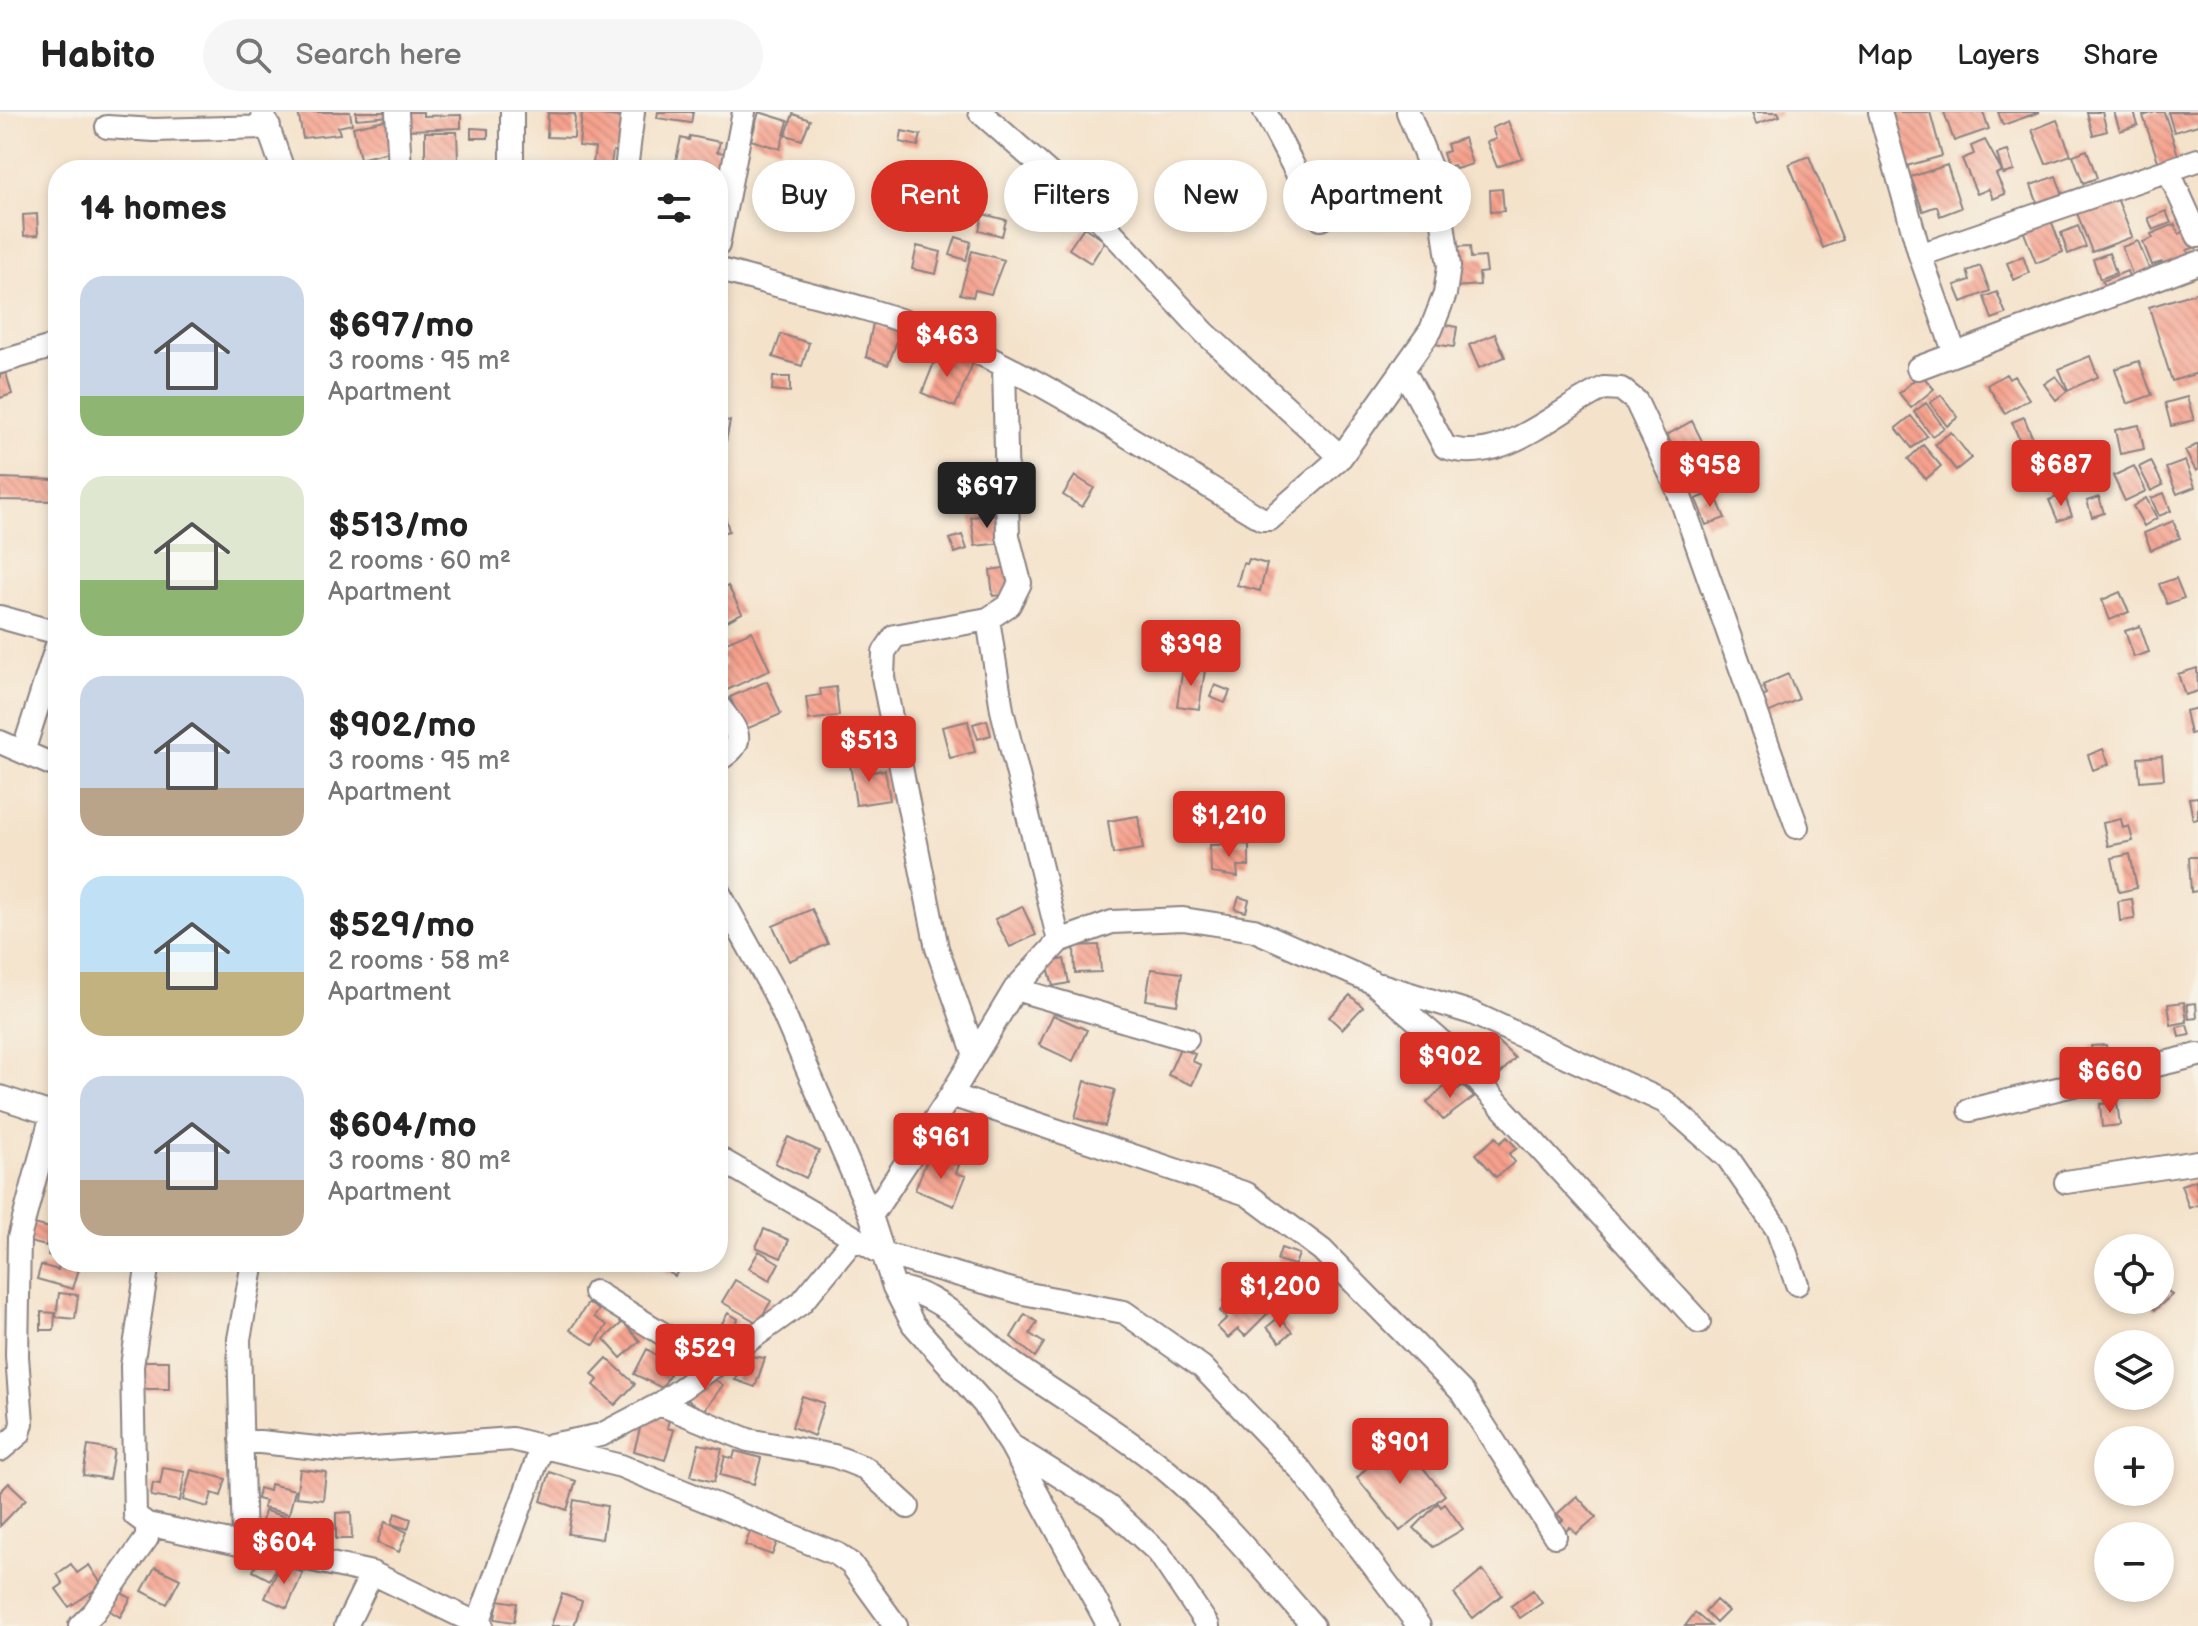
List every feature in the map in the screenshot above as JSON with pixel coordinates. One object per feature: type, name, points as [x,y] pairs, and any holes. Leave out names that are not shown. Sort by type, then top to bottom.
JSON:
[{"type":"street","points":[[397,112],[399,160]]},
{"type":"street","points":[[512,112],[512,160]]},
{"type":"street","points":[[627,160],[633,112]]},
{"type":"street","points":[[728,194],[744,112]]},
{"type":"street","points":[[980,112],[1094,213],[1205,333],[1341,457]]},
{"type":"street","points":[[1265,112],[1290,160]]},
{"type":"street","points":[[728,272],[936,334],[1004,366],[1262,519],[1280,514],[1341,457],[1431,330],[1445,294],[1449,266],[1438,187],[1408,112]]},
{"type":"street","points":[[1880,112],[1920,255],[1955,354]]},
{"type":"street","points":[[107,127],[154,130],[265,120],[279,160]]},
{"type":"street","points":[[1920,255],[2198,160]]},
{"type":"street","points":[[2168,170],[2198,236]]},
{"type":"street","points":[[1918,368],[2198,263]]},
{"type":"street","points":[[0,362],[48,348]]},
{"type":"street","points":[[975,1055],[937,948],[883,677],[884,652],[895,636],[941,631],[988,619],[1009,605],[1020,583],[1008,536],[1004,366]]},
{"type":"street","points":[[1403,369],[1445,447],[1458,452],[1497,449],[1604,388],[1621,389],[1636,401],[1677,488],[1797,827]]},
{"type":"street","points":[[0,617],[48,630]]},
{"type":"street","points":[[988,619],[1002,710],[1059,941]]},
{"type":"street","points":[[23,752],[48,673]]},
{"type":"street","points":[[728,719],[737,731],[739,741],[728,754]]},
{"type":"street","points":[[0,742],[48,763]]},
{"type":"street","points":[[728,909],[775,994],[871,1216],[894,1287],[913,1324],[984,1404],[1011,1445],[1109,1626]]},
{"type":"street","points":[[871,1216],[951,1095],[1015,989],[1059,941],[1112,922],[1183,919],[1254,930],[1372,982],[1472,1013],[1665,1102],[1728,1158],[1777,1229],[1797,1284]]},
{"type":"street","points":[[1372,982],[1444,1044],[1699,1322]]},
{"type":"street","points":[[1015,989],[1187,1039]]},
{"type":"street","points":[[1970,1110],[2198,1055]]},
{"type":"street","points":[[951,1095],[1247,1194],[1322,1250],[1463,1393],[1555,1536]]},
{"type":"street","points":[[0,1097],[48,1113]]},
{"type":"street","points":[[0,1450],[19,1434],[22,1423],[8,1356],[19,1238],[48,1139]]},
{"type":"street","points":[[2066,1182],[2198,1162]]},
{"type":"street","points":[[728,1164],[881,1253],[1023,1293],[1124,1312],[1202,1367],[1301,1470],[1419,1626]]},
{"type":"street","points":[[542,1447],[601,1435],[660,1404],[801,1303],[854,1239]]},
{"type":"street","points":[[146,1272],[132,1366],[135,1515],[147,1524],[372,1573],[479,1626],[542,1447]]},
{"type":"street","points":[[244,1545],[239,1339],[251,1272]]},
{"type":"street","points":[[894,1287],[915,1289],[948,1310],[1013,1363],[1161,1467],[1233,1535],[1313,1626]]},
{"type":"street","points":[[595,1292],[715,1366]]},
{"type":"street","points":[[660,1404],[748,1440],[834,1456],[865,1468],[908,1507]]},
{"type":"street","points":[[241,1440],[345,1451],[512,1439],[621,1466],[837,1554],[851,1564],[896,1626]]},
{"type":"street","points":[[1011,1445],[1109,1507],[1159,1553],[1208,1626]]},
{"type":"street","points":[[80,1626],[94,1612],[147,1538],[147,1524]]},
{"type":"street","points":[[346,1626],[372,1573]]},
{"type":"building","points":[[298,112],[350,112],[352,124],[338,127],[340,134],[303,138]]},
{"type":"building","points":[[356,112],[390,112],[391,116],[356,119]]},
{"type":"building","points":[[407,112],[423,112],[423,116],[461,115],[461,128],[408,130]]},
{"type":"building","points":[[658,112],[693,112],[691,123],[657,118]]},
{"type":"building","points":[[759,112],[788,121],[780,149],[751,140]]},
{"type":"building","points":[[1752,112],[1778,112],[1780,116],[1756,124]]},
{"type":"building","points":[[1887,112],[1930,112],[1942,156],[1903,167]]},
{"type":"building","points":[[1944,112],[1983,112],[1989,129],[1954,141]]},
{"type":"building","points":[[1998,112],[2040,112],[2003,125]]},
{"type":"building","points":[[2087,112],[2102,112],[2107,131],[2093,135]]},
{"type":"building","points":[[2114,112],[2134,112],[2138,125],[2120,131]]},
{"type":"building","points":[[2164,112],[2180,161],[2160,167],[2143,116]]},
{"type":"building","points":[[2168,112],[2198,112],[2198,125],[2174,132]]},
{"type":"building","points":[[548,113],[575,114],[574,138],[547,137]]},
{"type":"building","points":[[582,113],[627,118],[624,152],[613,151],[612,160],[593,160],[595,148],[579,146]]},
{"type":"building","points":[[793,114],[810,120],[802,140],[786,135]]},
{"type":"building","points":[[389,119],[396,150],[360,159],[353,127]]},
{"type":"building","points":[[2057,120],[2071,155],[2046,164],[2032,130]]},
{"type":"building","points":[[1508,121],[1522,158],[1497,167],[1487,142],[1496,139],[1492,128]]},
{"type":"building","points":[[471,128],[488,129],[488,138],[471,138]]},
{"type":"building","points":[[902,131],[921,135],[918,146],[900,142]]},
{"type":"building","points":[[425,132],[457,132],[458,160],[425,160]]},
{"type":"building","points":[[690,136],[720,142],[717,152],[725,153],[723,160],[676,160],[681,138],[689,140]]},
{"type":"building","points":[[1464,138],[1471,160],[1445,160],[1443,153],[1449,151],[1447,144]]},
{"type":"building","points":[[1985,140],[2002,171],[1996,174],[2005,194],[1993,199],[1989,189],[1977,194],[1962,159],[1974,154],[1971,146]]},
{"type":"building","points":[[2087,150],[2097,178],[2083,183],[2073,155]]},
{"type":"building","points":[[2008,151],[2014,171],[2003,174],[1997,154]]},
{"type":"building","points":[[1809,156],[1843,240],[1823,248],[1789,164]]},
{"type":"building","points":[[1947,165],[1961,208],[1940,216],[1937,206],[1923,211],[1911,177]]},
{"type":"building","points":[[2056,176],[2065,201],[2040,210],[2031,185]]},
{"type":"building","points":[[1502,189],[1504,211],[1491,212],[1490,190]]},
{"type":"building","points":[[2117,198],[2132,237],[2092,252],[2077,213]]},
{"type":"building","points":[[2166,211],[2171,223],[2153,230],[2148,218]]},
{"type":"building","points":[[37,214],[38,235],[24,236],[23,215]]},
{"type":"building","points":[[988,215],[1004,219],[1002,236],[987,232]]},
{"type":"building","points":[[2051,220],[2063,252],[2036,263],[2023,230]]},
{"type":"building","points":[[2175,224],[2179,234],[2189,230],[2196,247],[2187,250],[2190,257],[2164,268],[2162,262],[2152,265],[2143,242],[2153,238],[2151,234]]},
{"type":"building","points":[[2078,226],[2086,247],[2068,254],[2061,233]]},
{"type":"building","points":[[1081,232],[1092,232],[1105,241],[1091,263],[1069,249]]},
{"type":"building","points":[[956,237],[971,242],[966,260],[950,255]]},
{"type":"building","points":[[2138,241],[2152,276],[2135,283],[2122,247]]},
{"type":"building","points":[[917,246],[941,252],[936,274],[912,269]]},
{"type":"building","points":[[1470,246],[1471,258],[1485,257],[1487,272],[1479,273],[1480,285],[1455,287],[1452,247]]},
{"type":"building","points":[[972,251],[1004,260],[991,294],[975,290],[973,297],[960,294]]},
{"type":"building","points":[[2109,253],[2116,273],[2100,279],[2093,259]]},
{"type":"building","points":[[2023,256],[2029,273],[2014,280],[2007,263]]},
{"type":"building","points":[[1980,266],[1990,291],[1962,302],[1955,285],[1970,280],[1967,271]]},
{"type":"building","points":[[2127,271],[2132,284],[2107,293],[2102,281]]},
{"type":"building","points":[[1997,292],[2006,314],[1992,319],[1984,297]]},
{"type":"building","points":[[2198,292],[2198,373],[2172,381],[2149,307]]},
{"type":"building","points":[[873,323],[900,333],[888,365],[866,357]]},
{"type":"building","points":[[1437,323],[1457,327],[1454,347],[1434,344]]},
{"type":"building","points":[[781,334],[809,343],[802,366],[773,357]]},
{"type":"building","points":[[1495,334],[1505,357],[1479,368],[1469,345]]},
{"type":"building","points":[[938,353],[973,363],[955,407],[922,393]]},
{"type":"building","points":[[2090,356],[2098,377],[2068,390],[2059,369]]},
{"type":"building","points":[[2139,361],[2152,395],[2127,404],[2115,369]]},
{"type":"building","points":[[6,373],[12,394],[0,398],[0,375]]},
{"type":"building","points":[[1921,374],[1934,389],[1911,408],[1899,393]]},
{"type":"building","points":[[2006,374],[2009,379],[2014,376],[2029,399],[2005,413],[1987,385]]},
{"type":"building","points":[[2056,376],[2067,391],[2056,400],[2044,384]]},
{"type":"building","points":[[773,377],[790,377],[790,392],[772,390]]},
{"type":"building","points":[[1941,395],[1958,417],[1947,426],[1930,403]]},
{"type":"building","points":[[2187,397],[2194,420],[2171,426],[2165,403]]},
{"type":"building","points":[[1926,403],[1944,428],[1932,436],[1914,412]]},
{"type":"building","points":[[1911,416],[1927,436],[1912,448],[1896,428]]},
{"type":"building","points":[[2024,417],[2035,444],[2023,449],[2012,422]]},
{"type":"building","points":[[1692,421],[1705,447],[1680,460],[1667,435]]},
{"type":"building","points":[[2139,425],[2144,449],[2120,454],[2115,430]]},
{"type":"building","points":[[1951,432],[1971,458],[1956,470],[1935,444]]},
{"type":"building","points":[[2198,444],[2198,470],[2196,471],[2185,451]]},
{"type":"building","points":[[1923,445],[1941,466],[1926,479],[1908,459]]},
{"type":"building","points":[[2151,461],[2163,485],[2151,491],[2139,467]]},
{"type":"building","points":[[2185,461],[2195,487],[2177,494],[2166,468]]},
{"type":"building","points":[[2134,466],[2146,491],[2125,501],[2113,476]]},
{"type":"building","points":[[1075,476],[1094,488],[1082,507],[1063,495]]},
{"type":"building","points":[[0,478],[48,480],[48,501],[0,500]]},
{"type":"building","points":[[1714,492],[1725,518],[1706,525],[1696,499]]},
{"type":"building","points":[[2164,493],[2171,511],[2159,516],[2151,498]]},
{"type":"building","points":[[2064,494],[2072,516],[2058,521],[2049,500]]},
{"type":"building","points":[[2099,497],[2104,513],[2092,517],[2087,501]]},
{"type":"building","points":[[2146,498],[2157,518],[2144,526],[2133,506]]},
{"type":"building","points":[[999,514],[1002,543],[975,546],[971,517]]},
{"type":"building","points":[[2173,521],[2180,538],[2151,550],[2144,533]]},
{"type":"building","points":[[962,535],[967,549],[955,553],[950,539]]},
{"type":"building","points":[[1249,559],[1267,564],[1260,591],[1237,585],[1243,563],[1247,564]]},
{"type":"building","points":[[1010,567],[1013,594],[993,596],[990,570]]},
{"type":"building","points":[[2176,578],[2184,598],[2167,604],[2159,584]]},
{"type":"building","points":[[728,586],[742,613],[728,621]]},
{"type":"building","points":[[2120,592],[2129,612],[2110,620],[2102,600]]},
{"type":"building","points":[[2140,626],[2149,652],[2134,657],[2125,631]]},
{"type":"building","points":[[752,631],[770,670],[728,690],[728,641]]},
{"type":"building","points":[[1183,667],[1205,670],[1199,709],[1177,706]]},
{"type":"building","points":[[2197,668],[2198,691],[2185,695],[2178,674]]},
{"type":"building","points":[[1788,674],[1799,699],[1759,717],[1752,701],[1767,695],[1763,685]]},
{"type":"building","points":[[767,681],[781,714],[744,730],[730,697]]},
{"type":"building","points":[[1215,685],[1230,691],[1225,703],[1210,697]]},
{"type":"building","points":[[836,687],[839,716],[809,720],[806,697],[821,695],[820,689]]},
{"type":"building","points":[[2198,708],[2198,732],[2190,734],[2185,711]]},
{"type":"building","points":[[987,720],[991,735],[978,739],[973,724]]},
{"type":"building","points":[[968,721],[975,752],[950,758],[942,727]]},
{"type":"building","points":[[2103,749],[2109,764],[2093,770],[2088,755]]},
{"type":"building","points":[[2162,756],[2164,779],[2140,781],[2138,758]]},
{"type":"building","points":[[870,761],[871,772],[885,770],[890,800],[856,805],[850,764]]},
{"type":"building","points":[[2198,797],[2198,819],[2193,820],[2189,798]]},
{"type":"building","points":[[1138,816],[1143,849],[1113,854],[1108,821]]},
{"type":"building","points":[[2121,819],[2123,828],[2129,826],[2133,841],[2108,846],[2103,823]]},
{"type":"building","points":[[1249,844],[1249,866],[1237,866],[1238,877],[1211,873],[1210,845]]},
{"type":"building","points":[[2130,854],[2137,888],[2119,892],[2112,858]]},
{"type":"building","points":[[2189,857],[2198,857],[2198,891],[2191,892]]},
{"type":"building","points":[[1239,897],[1249,900],[1246,912],[1235,909]]},
{"type":"building","points":[[2132,899],[2135,919],[2120,921],[2118,901]]},
{"type":"building","points":[[1022,906],[1036,935],[1010,947],[995,919]]},
{"type":"building","points":[[812,909],[828,944],[789,961],[773,926]]},
{"type":"building","points":[[1099,945],[1101,972],[1075,973],[1074,946]]},
{"type":"building","points":[[1064,959],[1069,983],[1053,986],[1047,963]]},
{"type":"building","points":[[1151,969],[1182,973],[1177,1005],[1146,1000]]},
{"type":"building","points":[[1350,995],[1363,1007],[1342,1029],[1329,1017]]},
{"type":"building","points":[[2184,1002],[2187,1022],[2171,1025],[2168,1004]]},
{"type":"building","points":[[2196,1003],[2197,1018],[2189,1019],[2187,1004]]},
{"type":"building","points":[[1053,1015],[1087,1030],[1073,1061],[1039,1045]]},
{"type":"building","points":[[2187,1025],[2190,1035],[2179,1037],[2177,1027]]},
{"type":"building","points":[[1496,1040],[1515,1058],[1499,1075],[1480,1057]]},
{"type":"building","points":[[2106,1045],[2109,1068],[2093,1069],[2091,1046]]},
{"type":"building","points":[[1180,1048],[1195,1054],[1192,1061],[1201,1065],[1192,1085],[1168,1075]]},
{"type":"building","points":[[1085,1081],[1115,1090],[1105,1126],[1075,1118]]},
{"type":"building","points":[[1451,1081],[1458,1089],[1462,1085],[1474,1097],[1443,1120],[1427,1102]]},
{"type":"building","points":[[2117,1102],[2120,1125],[2102,1127],[2100,1104]]},
{"type":"building","points":[[788,1137],[819,1151],[806,1178],[775,1163]]},
{"type":"building","points":[[1496,1137],[1500,1143],[1507,1137],[1517,1148],[1509,1154],[1515,1162],[1496,1177],[1476,1154]]},
{"type":"building","points":[[942,1158],[959,1165],[956,1173],[966,1176],[954,1206],[915,1190],[927,1160],[939,1165]]},
{"type":"building","points":[[2196,1180],[2198,1205],[2189,1208],[2181,1185]]},
{"type":"building","points":[[30,1223],[48,1228],[46,1246],[26,1241]]},
{"type":"building","points":[[764,1229],[789,1240],[781,1258],[756,1247]]},
{"type":"building","points":[[1281,1248],[1299,1254],[1295,1265],[1277,1260]]},
{"type":"building","points":[[759,1251],[779,1263],[770,1280],[749,1268]]},
{"type":"building","points":[[41,1265],[48,1267],[48,1272],[78,1272],[73,1289],[37,1279]]},
{"type":"building","points":[[1300,1266],[1314,1271],[1300,1302],[1275,1291],[1285,1268],[1297,1273]]},
{"type":"building","points":[[735,1280],[771,1301],[758,1323],[722,1302]]},
{"type":"building","points":[[1233,1290],[1240,1298],[1248,1290],[1269,1312],[1245,1336],[1238,1329],[1228,1338],[1217,1327],[1227,1318],[1220,1311],[1227,1304],[1223,1301]]},
{"type":"building","points":[[59,1293],[78,1295],[75,1319],[56,1317]]},
{"type":"building","points":[[588,1303],[599,1310],[594,1317],[607,1325],[594,1345],[570,1330]]},
{"type":"building","points":[[41,1312],[55,1313],[54,1330],[41,1330]]},
{"type":"building","points":[[728,1313],[738,1319],[733,1329],[722,1323]]},
{"type":"building","points":[[1025,1314],[1037,1322],[1030,1334],[1044,1343],[1035,1357],[1011,1337]]},
{"type":"building","points":[[1279,1317],[1292,1332],[1280,1342],[1267,1327]]},
{"type":"building","points":[[623,1322],[640,1341],[621,1358],[604,1339]]},
{"type":"building","points":[[647,1349],[674,1367],[662,1388],[634,1374]]},
{"type":"building","points":[[744,1355],[765,1358],[755,1387],[735,1380]]},
{"type":"building","points":[[607,1358],[635,1384],[615,1405],[594,1385],[598,1380],[592,1374]]},
{"type":"building","points":[[139,1361],[169,1361],[169,1389],[139,1389]]},
{"type":"building","points":[[706,1374],[723,1385],[704,1411],[688,1400]]},
{"type":"building","points":[[802,1396],[824,1403],[814,1436],[792,1427]]},
{"type":"building","points":[[652,1415],[669,1420],[667,1428],[674,1430],[665,1460],[634,1451],[642,1421],[650,1423]]},
{"type":"building","points":[[1394,1430],[1408,1446],[1400,1454],[1386,1437]]},
{"type":"building","points":[[1388,1442],[1399,1455],[1396,1458],[1408,1449],[1445,1495],[1400,1531],[1357,1478],[1377,1457],[1374,1454]]},
{"type":"building","points":[[699,1444],[722,1449],[714,1482],[691,1476]]},
{"type":"building","points":[[88,1446],[114,1450],[109,1479],[83,1475]]},
{"type":"building","points":[[735,1451],[761,1458],[754,1484],[720,1475],[725,1456],[733,1459]]},
{"type":"building","points":[[163,1468],[185,1472],[180,1501],[151,1496],[153,1483],[160,1484]]},
{"type":"building","points":[[300,1469],[326,1472],[323,1500],[296,1497]]},
{"type":"building","points":[[191,1470],[226,1479],[221,1496],[212,1493],[208,1507],[183,1500]]},
{"type":"building","points":[[550,1472],[576,1481],[567,1510],[541,1501]]},
{"type":"building","points":[[9,1483],[26,1499],[0,1526],[0,1492]]},
{"type":"building","points":[[270,1484],[295,1490],[289,1514],[263,1508],[265,1501],[257,1499],[259,1488],[269,1491]]},
{"type":"building","points":[[1577,1496],[1596,1517],[1576,1534],[1570,1527],[1565,1532],[1558,1524],[1563,1520],[1557,1514]]},
{"type":"building","points":[[574,1500],[607,1506],[602,1539],[568,1534]]},
{"type":"building","points":[[1438,1503],[1441,1507],[1445,1504],[1463,1529],[1433,1547],[1414,1528]]},
{"type":"building","points":[[265,1511],[287,1517],[282,1534],[260,1528]]},
{"type":"building","points":[[351,1512],[352,1539],[336,1539],[336,1513]]},
{"type":"building","points":[[395,1513],[411,1519],[408,1529],[392,1524]]},
{"type":"building","points":[[385,1522],[407,1532],[399,1552],[377,1543]]},
{"type":"building","points":[[752,1527],[779,1537],[772,1555],[745,1545]]},
{"type":"building","points":[[262,1554],[279,1563],[270,1580],[253,1571]]},
{"type":"building","points":[[281,1563],[303,1573],[287,1608],[265,1598]]},
{"type":"building","points":[[71,1564],[77,1573],[89,1565],[102,1585],[69,1607],[56,1589],[63,1584],[57,1574]]},
{"type":"building","points":[[155,1567],[180,1579],[167,1604],[142,1591]]},
{"type":"building","points":[[1483,1570],[1502,1595],[1473,1618],[1454,1594]]},
{"type":"building","points":[[1533,1590],[1542,1603],[1520,1618],[1511,1606]]},
{"type":"building","points":[[117,1591],[131,1598],[120,1617],[107,1609]]},
{"type":"building","points":[[562,1594],[582,1601],[574,1626],[551,1626]]},
{"type":"building","points":[[498,1600],[517,1603],[514,1622],[495,1619]]},
{"type":"building","points":[[1716,1600],[1728,1611],[1716,1623],[1705,1612]]},
{"type":"building","points":[[1695,1613],[1711,1626],[1685,1626]]}]
